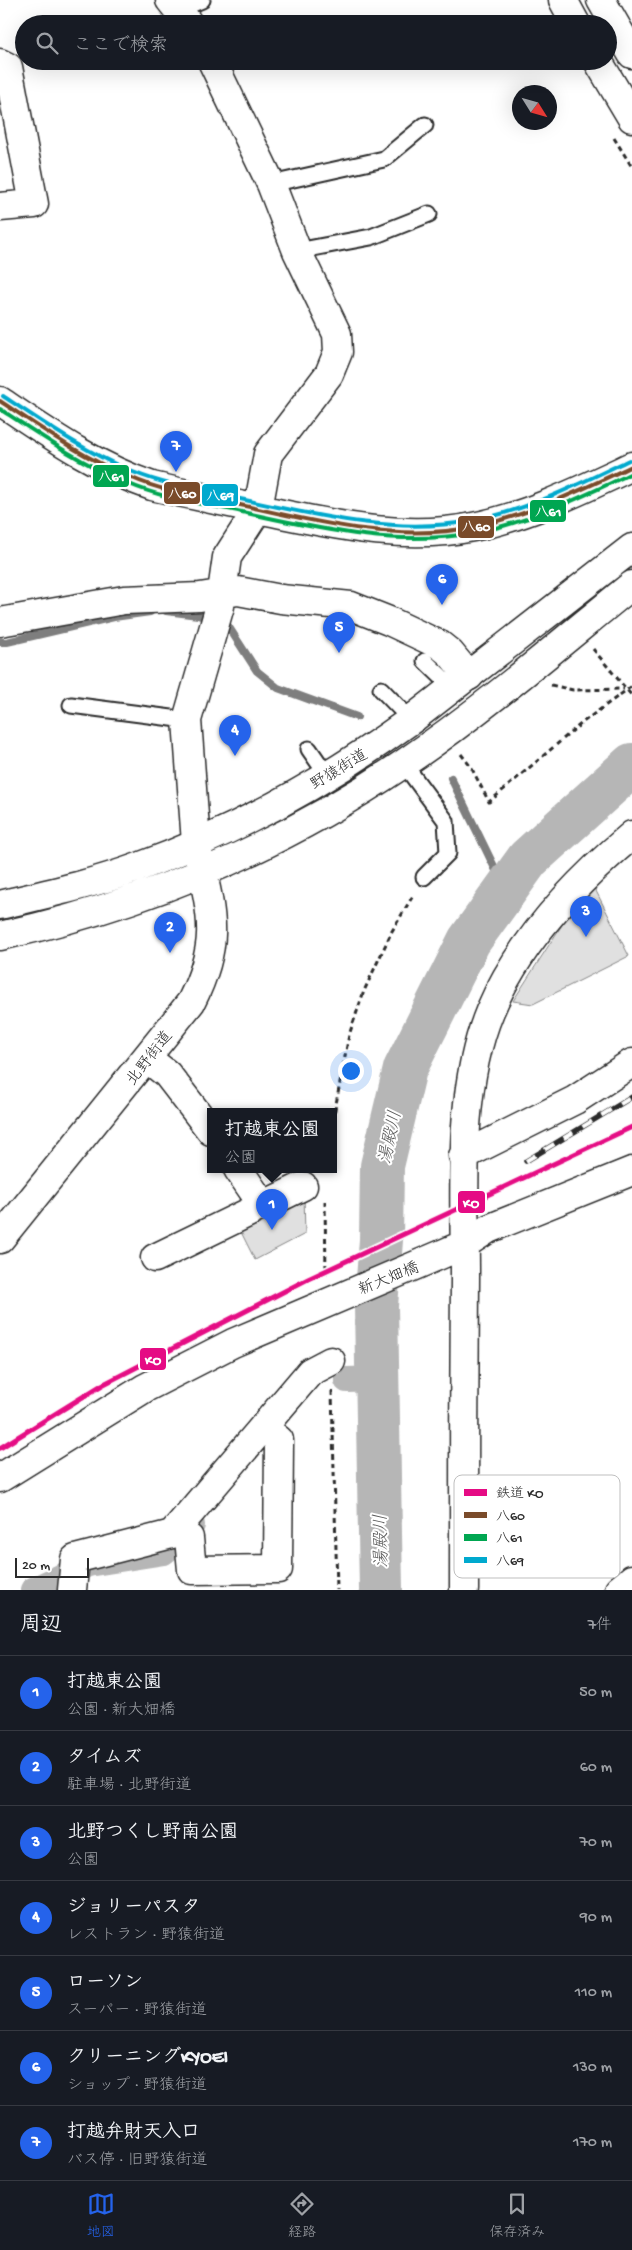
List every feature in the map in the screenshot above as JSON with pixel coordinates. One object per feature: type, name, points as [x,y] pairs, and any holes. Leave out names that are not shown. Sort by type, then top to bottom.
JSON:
[{"type":"main road","points":[[563,0],[571,15]]},
{"type":"main road","points":[[601,0],[610,15]]},
{"type":"main road","points":[[617,28],[632,54]]},
{"type":"main road","points":[[0,63],[8,67],[34,204],[0,207]]},
{"type":"main road","points":[[216,70],[272,184],[297,251],[337,334],[338,352],[329,374],[268,454],[258,509]]},
{"type":"main road","points":[[603,70],[632,118]]},
{"type":"main road","points":[[0,400],[66,446],[130,478],[160,488],[322,522],[396,532],[440,532],[486,524],[528,511],[627,473]]},
{"type":"main road","name":"北野街道","points":[[0,1239],[148,1059],[191,1002],[205,974],[212,927],[210,905],[196,843],[187,720],[201,680],[220,600],[227,558],[258,509]]},
{"type":"main road","name":"野猿街道","points":[[0,905],[102,879],[196,843],[274,806],[379,743],[461,682],[632,548]]},
{"type":"main road","name":"野猿街道","points":[[0,936],[84,915],[140,898],[203,874],[310,822],[404,764],[450,730],[632,586]]},
{"type":"main road","points":[[0,622],[124,600],[220,600],[238,591],[281,600],[351,606],[390,620],[440,645],[450,653],[461,682]]},
{"type":"main road","points":[[464,1475],[463,1156],[475,1056],[490,1010],[518,958],[548,919],[583,880],[632,834]]},
{"type":"main road","points":[[148,1059],[167,1074],[207,1126]]},
{"type":"main road","points":[[463,1156],[575,1100],[632,1064]]},
{"type":"main road","points":[[241,1173],[262,1204]]},
{"type":"main road","name":"新大畑橋","points":[[0,1478],[145,1388],[233,1343],[440,1255],[464,1244],[488,1229],[628,1179]]},
{"type":"main road","points":[[155,1258],[262,1204],[303,1186]]},
{"type":"main road","points":[[72,1590],[75,1559],[172,1534],[310,1372],[331,1361]]},
{"type":"main road","points":[[177,1529],[189,1538],[192,1570],[278,1569],[279,1440],[263,1427]]},
{"type":"main road","points":[[619,1590],[632,1579]]},
{"type":"lane","points":[[272,184],[384,159],[426,125]]},
{"type":"lane","points":[[297,251],[371,237],[429,214]]},
{"type":"lane","points":[[424,661],[461,682]]},
{"type":"lane","points":[[381,689],[410,720]]},
{"type":"lane","points":[[71,705],[187,720]]},
{"type":"lane","points":[[309,749],[327,775]]},
{"type":"lane","points":[[404,764],[446,821],[448,852],[424,878]]},
{"type":"path","points":[[590,646],[631,695]]},
{"type":"path","points":[[543,684],[573,690],[626,690]]},
{"type":"path","points":[[459,752],[471,767],[489,802],[584,722],[632,686]]},
{"type":"path","points":[[335,1108],[349,1035],[364,991],[392,931],[424,878]]},
{"type":"shaded area","points":[[595,889],[629,956],[533,1004],[513,1001],[567,917]]},
{"type":"shaded area","points":[[304,1194],[305,1234],[255,1260],[238,1226]]},
{"type":"waterway","points":[[166,611],[198,615],[228,626],[257,671],[278,688],[357,717]]},
{"type":"waterway","points":[[0,642],[114,617],[150,612]]},
{"type":"waterway","name":"湯殿川","points":[[381,1590],[376,1306],[381,1240],[382,1166],[405,1069],[469,941],[528,859],[632,765]]},
{"type":"waterway","points":[[451,778],[506,891]]},
{"type":"waterway","points":[[347,1380],[378,1379]]},
{"type":"waterway","points":[[33,1590],[88,1564],[164,1552],[192,1525]]},
{"type":"railway","points":[[526,1161],[632,1097]]},
{"type":"rail line","name":"KO","points":[[0,1448],[102,1385],[308,1279],[632,1127]]},
{"type":"transit line","name":"八69","points":[[3,396],[83,447],[146,477],[186,488],[325,517],[383,524],[442,525],[471,521],[512,511],[552,496],[629,460]]},
{"type":"transit line","name":"八60","points":[[0,401],[79,452],[155,487],[354,528],[414,533],[474,527],[535,509],[632,466]]},
{"type":"transit line","name":"八61","points":[[0,409],[94,467],[153,493],[353,534],[383,537],[443,537],[494,529],[554,508],[632,473]]},
{"type":"place","name":"打越弁財天入口","points":[[176,472]]},
{"type":"place","name":"クリーニングKYOEI","points":[[442,605]]},
{"type":"place","name":"ローソン","points":[[339,653]]},
{"type":"place","name":"ジョリーパスタ","points":[[235,756]]},
{"type":"place","name":"北野つくし野南公園","points":[[586,937]]},
{"type":"place","name":"タイムズ","points":[[170,953]]},
{"type":"place","name":"打越東公園","points":[[272,1230]]}]
